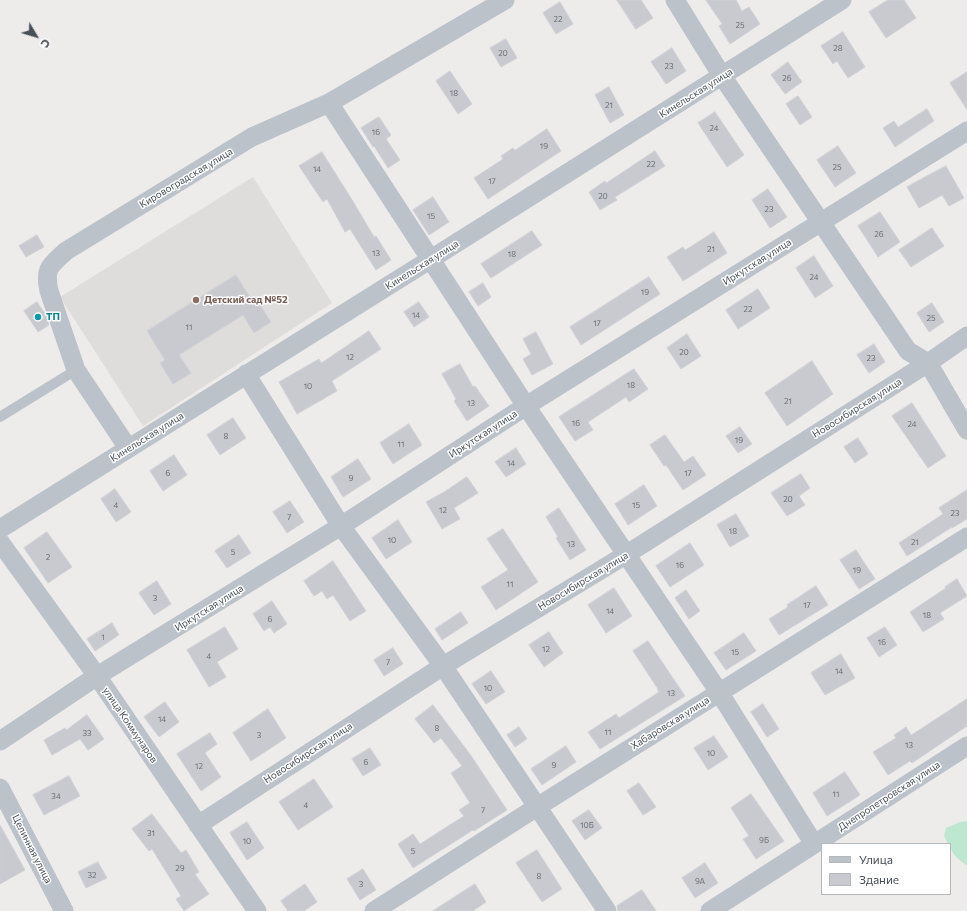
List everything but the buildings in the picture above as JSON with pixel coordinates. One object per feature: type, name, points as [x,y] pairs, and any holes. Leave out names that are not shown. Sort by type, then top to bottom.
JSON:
[{"type":"street","name":"Кировоградская улица","points":[[128,448],[76,370],[49,292],[46,279],[50,265],[66,251],[252,137],[329,103],[505,0]]},
{"type":"street","points":[[676,0],[722,76],[822,221],[908,351],[928,363],[967,430]]},
{"type":"street","name":"Кинельская улица","points":[[0,529],[842,0]]},
{"type":"street","points":[[329,103],[526,406],[719,692],[814,844]]},
{"type":"street","name":"Иркутская улица","points":[[0,741],[97,676],[341,526],[526,406],[967,131]]},
{"type":"street","name":"Новосибирская улица","points":[[198,825],[443,666],[627,554],[928,363],[967,336]]},
{"type":"street","points":[[246,374],[341,526],[443,666],[607,911]]},
{"type":"street","name":"Хабаровская улица","points":[[374,911],[967,537]]},
{"type":"street","name":"улица Коммунаров","points":[[0,542],[97,676],[257,911]]},
{"type":"street","name":"Днепропетровская улица","points":[[710,911],[967,746]]},
{"type":"street","name":"Целинная улица","points":[[0,788],[64,911]]},
{"type":"lane","points":[[0,417],[76,370]]},
{"type":"shaded area","name":"Детский сад №52","points":[[253,177],[332,303],[143,426],[60,297]]},
{"type":"green space","points":[[967,821],[967,866],[954,854],[951,850],[951,843],[948,843],[944,836],[946,828],[960,822]]},
{"type":"place","name":"Детский сад №52","points":[[196,300]]},
{"type":"place","name":"ТП","points":[[38,317]]}]
